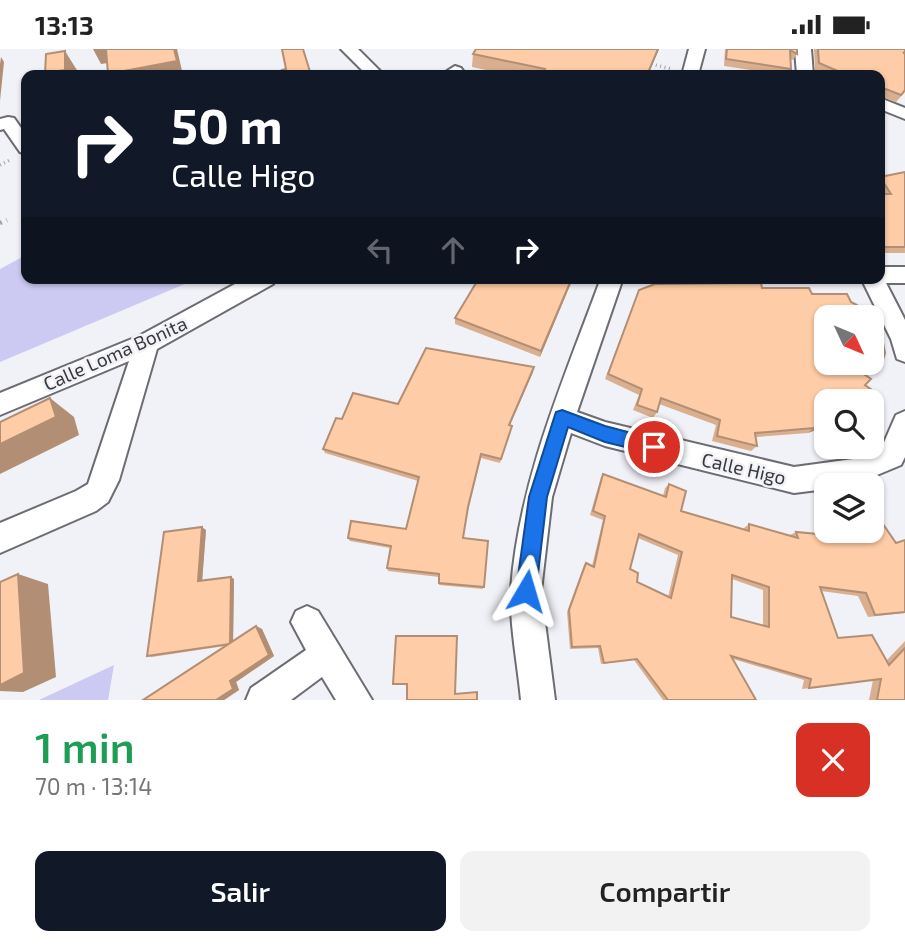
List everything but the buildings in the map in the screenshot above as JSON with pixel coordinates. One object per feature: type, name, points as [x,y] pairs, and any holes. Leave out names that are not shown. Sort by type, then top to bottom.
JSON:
[{"type":"street","points":[[349,49],[371,70]]},
{"type":"street","points":[[691,70],[697,49]]},
{"type":"street","points":[[803,49],[805,70]]},
{"type":"street","points":[[885,105],[905,114]]},
{"type":"street","points":[[4,123],[21,142]]},
{"type":"street","points":[[885,275],[905,275]]},
{"type":"street","name":"Calle Loma Bonita","points":[[0,404],[147,342],[254,284]]},
{"type":"street","points":[[538,700],[526,591],[538,497],[562,418],[610,284]]},
{"type":"street","points":[[875,284],[903,339],[905,352]]},
{"type":"street","points":[[0,538],[86,501],[98,493],[105,480],[147,342]]},
{"type":"street","name":"Calle Higo","points":[[562,418],[605,434],[794,480],[853,472],[898,461],[905,423]]},
{"type":"street","points":[[307,622],[355,700]]},
{"type":"street","points":[[263,700],[327,655]]},
{"type":"path","points":[[639,61],[674,70]]},
{"type":"path","points":[[0,223],[7,220]]},
{"type":"shaded area","points":[[21,258],[21,284],[185,284],[0,362],[0,269]]},
{"type":"shaded area","points":[[114,665],[108,700],[39,700]]},
{"type":"route","points":[[526,591],[538,497],[562,418],[605,434],[654,447]]}]
